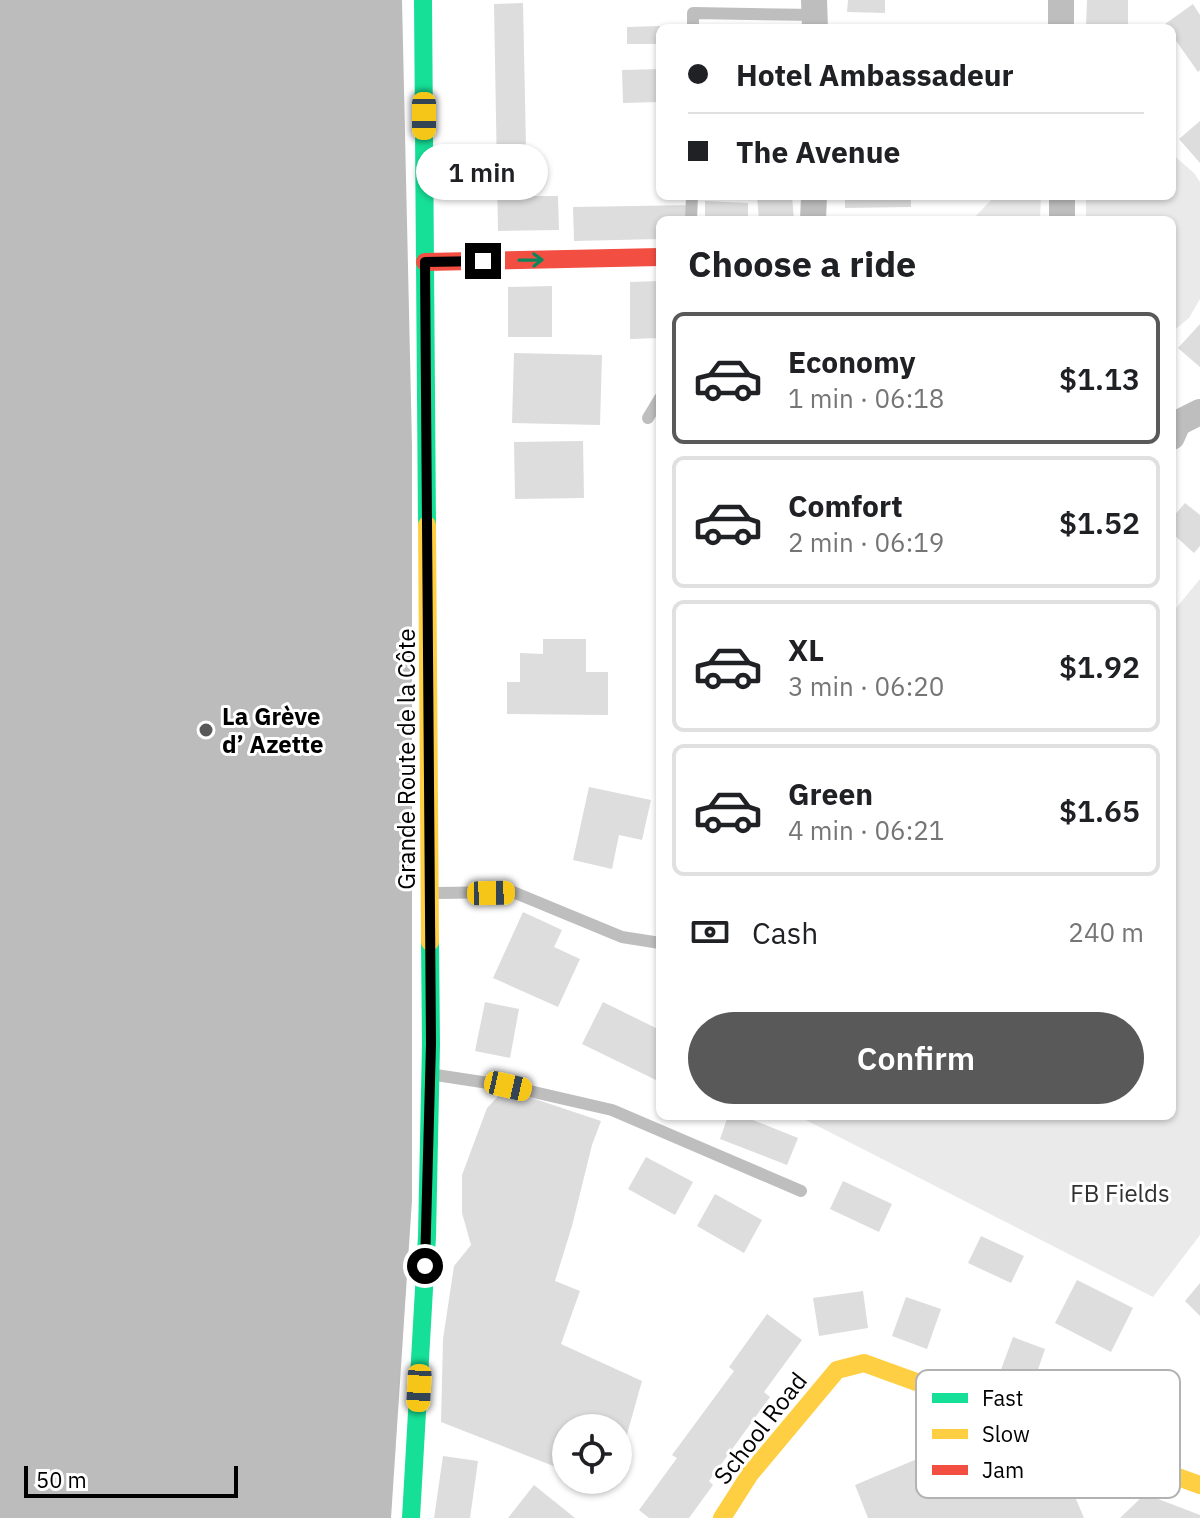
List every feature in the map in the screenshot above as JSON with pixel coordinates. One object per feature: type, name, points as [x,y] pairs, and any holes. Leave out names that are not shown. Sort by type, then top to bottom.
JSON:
[{"type":"main road","name":"Grande Route de la Côte","points":[[411,1518],[427,1236],[430,1074],[423,0]]},
{"type":"main road","points":[[425,262],[656,257]]},
{"type":"main road","name":"School Road","points":[[722,1518],[750,1474],[837,1370],[864,1363],[916,1382]]},
{"type":"main road","name":"School Road","points":[[1180,1478],[1200,1485]]},
{"type":"street","points":[[1061,0],[1061,24]]},
{"type":"street","points":[[1176,428],[1178,423],[1200,412]]},
{"type":"lane","points":[[693,24],[693,13],[815,14]]},
{"type":"lane","points":[[648,418],[656,405]]},
{"type":"lane","points":[[431,894],[513,892],[622,937],[656,942]]},
{"type":"lane","points":[[430,1074],[508,1086],[612,1110],[801,1191]]},
{"type":"green space","points":[[1176,157],[1194,173],[1200,182],[1200,299],[1189,318],[1176,329],[1176,216],[1086,216],[1086,200],[1176,200]]},
{"type":"green space","points":[[991,200],[1041,200],[1040,216],[976,216]]},
{"type":"green space","name":"FB Fields","points":[[1200,579],[1200,1235],[1153,1297],[806,1120],[1176,1120],[1176,608]]},
{"type":"shaded area","name":"La Grève d’ Azette","points":[[0,0],[402,0],[412,445],[412,1200],[391,1518],[0,1518]]},
{"type":"building","points":[[848,0],[885,0],[885,13],[847,12]]},
{"type":"building","points":[[1087,0],[1128,0],[1128,24],[1086,24]]},
{"type":"building","points":[[523,3],[527,196],[558,196],[559,230],[498,231],[494,4]]},
{"type":"building","points":[[1193,4],[1200,15],[1198,72],[1176,41],[1176,24],[1165,24]]},
{"type":"building","points":[[656,26],[656,44],[627,44],[627,27]]},
{"type":"building","points":[[656,69],[656,102],[623,103],[622,70]]},
{"type":"building","points":[[1200,121],[1200,163],[1179,139]]},
{"type":"building","points":[[757,200],[792,200],[794,216],[759,216]]},
{"type":"building","points":[[845,200],[911,200],[911,207],[845,208]]},
{"type":"building","points":[[705,201],[748,203],[748,216],[705,216]]},
{"type":"building","points":[[694,205],[694,216],[656,216],[656,239],[574,241],[573,207]]},
{"type":"building","points":[[656,281],[656,338],[630,339],[630,282]]},
{"type":"building","points":[[552,286],[552,337],[508,337],[508,287]]},
{"type":"building","points":[[1200,324],[1200,367],[1178,348]]},
{"type":"building","points":[[514,353],[602,355],[600,425],[512,423]]},
{"type":"building","points":[[583,441],[584,498],[515,499],[514,442]]},
{"type":"building","points":[[1185,503],[1200,515],[1200,546],[1194,553],[1176,537],[1176,513]]},
{"type":"building","points":[[543,639],[586,639],[586,672],[608,672],[608,715],[507,714],[507,682],[520,682],[520,653],[543,654]]},
{"type":"building","points":[[589,787],[651,800],[642,840],[619,835],[612,869],[573,860]]},
{"type":"building","points":[[523,912],[562,930],[554,947],[580,959],[558,1007],[493,978]]},
{"type":"building","points":[[485,1002],[519,1009],[510,1058],[475,1051]]},
{"type":"building","points":[[603,1002],[656,1028],[656,1080],[582,1044]]},
{"type":"building","points":[[505,1089],[601,1121],[555,1281],[580,1291],[561,1344],[642,1381],[632,1416],[632,1414],[552,1414],[552,1466],[441,1422],[443,1339],[454,1266],[471,1245],[462,1213],[462,1175],[487,1108]]},
{"type":"building","points":[[727,1120],[753,1120],[798,1138],[787,1165],[720,1139]]},
{"type":"building","points":[[646,1157],[693,1182],[675,1215],[628,1189]]},
{"type":"building","points":[[843,1181],[892,1204],[879,1232],[830,1209]]},
{"type":"building","points":[[715,1194],[762,1220],[744,1253],[697,1226]]},
{"type":"building","points":[[981,1236],[1024,1256],[1011,1283],[968,1263]]},
{"type":"building","points":[[1077,1280],[1133,1308],[1111,1352],[1055,1323]]},
{"type":"building","points":[[1200,1283],[1200,1316],[1185,1301]]},
{"type":"building","points":[[863,1291],[868,1328],[819,1336],[813,1298]]},
{"type":"building","points":[[906,1297],[941,1309],[927,1349],[892,1336]]},
{"type":"building","points":[[767,1314],[802,1340],[764,1392],[770,1397],[709,1481],[713,1485],[689,1518],[649,1518],[639,1510],[677,1458],[672,1455],[734,1371],[729,1367]]},
{"type":"building","points":[[1013,1337],[1045,1349],[1038,1370],[1001,1370]]},
{"type":"building","points":[[443,1456],[478,1461],[470,1518],[434,1518]]},
{"type":"building","points":[[916,1459],[916,1498],[1073,1498],[1084,1518],[868,1518],[855,1485]]},
{"type":"building","points":[[534,1485],[575,1518],[508,1518]]},
{"type":"building","points":[[1141,1498],[1155,1498],[1200,1515],[1200,1518],[1120,1518]]},
{"type":"traffic: fast","points":[[423,0],[427,525]]},
{"type":"traffic: fast","points":[[411,1518],[427,1236],[430,942]]},
{"type":"traffic: slow","points":[[427,525],[430,942]]},
{"type":"traffic: slow","points":[[722,1518],[750,1474],[837,1370],[864,1363],[916,1382]]},
{"type":"traffic: slow","points":[[1180,1478],[1200,1485]]},
{"type":"traffic: jam","points":[[425,262],[656,257]]},
{"type":"place","name":"La Grève d’ Azette","points":[[206,730]]},
{"type":"route","points":[[425,1266],[431,1044],[425,262],[483,261]]}]
